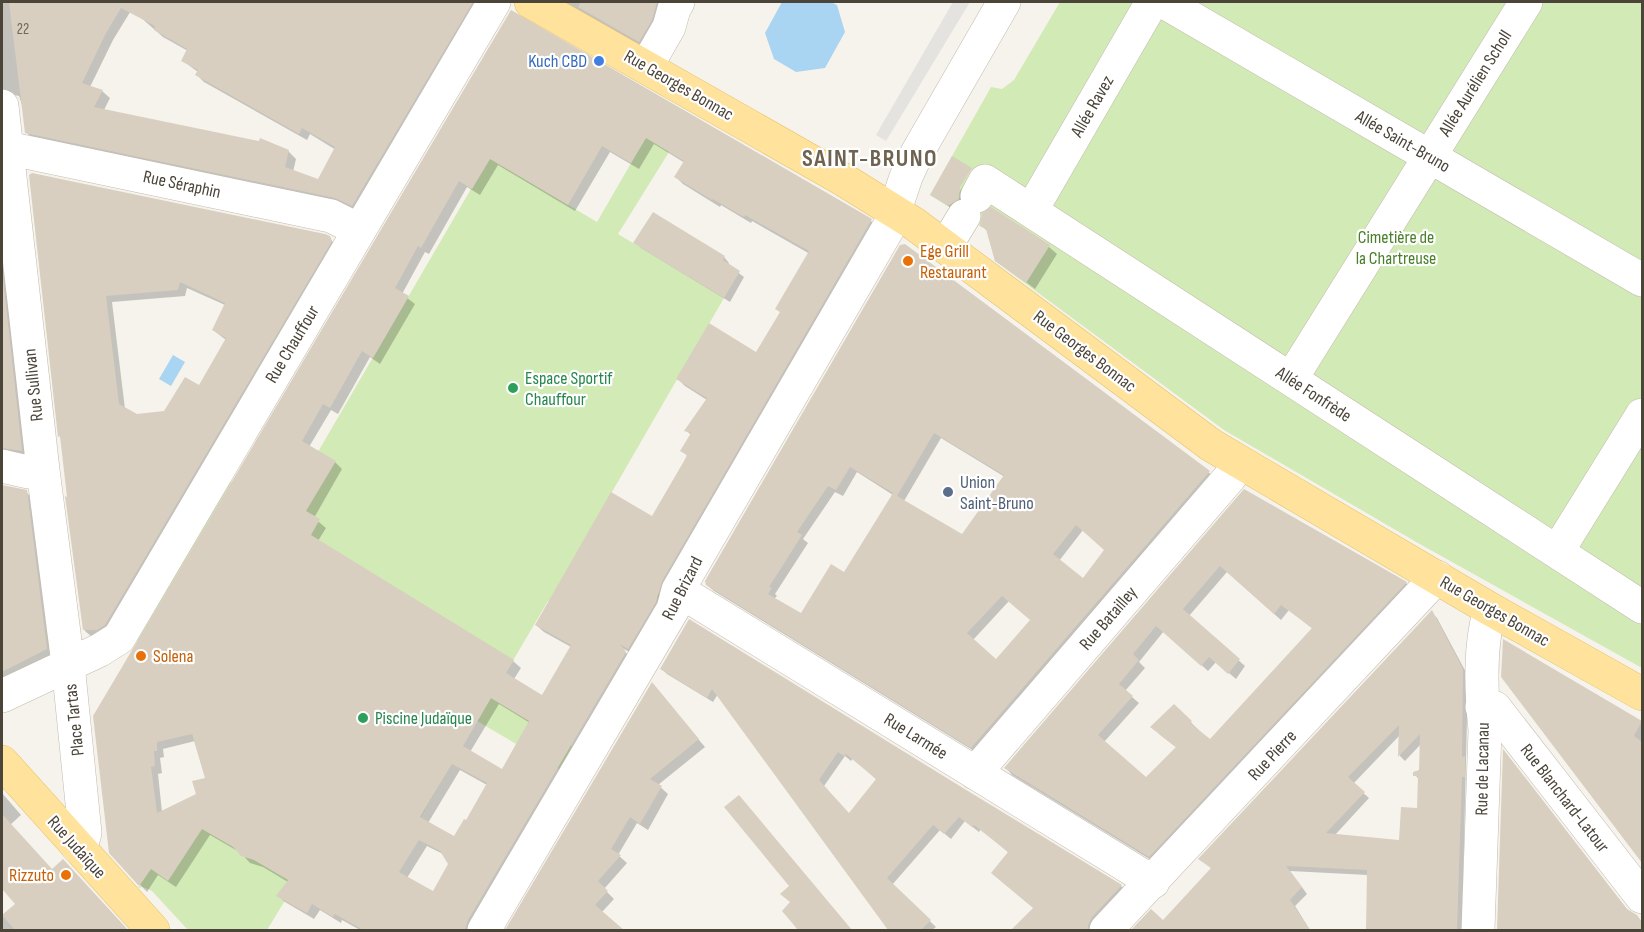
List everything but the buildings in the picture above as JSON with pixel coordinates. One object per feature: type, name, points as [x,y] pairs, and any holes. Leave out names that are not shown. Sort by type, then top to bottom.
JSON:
[{"type":"main road","name":"Rue Georges Bonnac","points":[[531,2],[844,180],[913,223],[1211,446],[1490,609],[1642,694]]},
{"type":"main road","name":"Rue Judaïque","points":[[2,762],[153,930]]},
{"type":"street","name":"Rue Chauffour","points":[[68,664],[100,650],[119,638],[494,2]]},
{"type":"street","points":[[646,67],[669,27],[678,2]]},
{"type":"street","name":"Rue Brizard","points":[[484,930],[673,609],[678,590],[890,225],[906,177],[929,130],[1004,2]]},
{"type":"street","name":"Allée Ravez","points":[[1031,211],[1152,2]]},
{"type":"street","name":"Allée Saint-Bruno","points":[[1164,2],[1642,280]]},
{"type":"street","name":"Allée Aurélien Scholl","points":[[1291,380],[1526,2]]},
{"type":"street","name":"Rue Sullivan","points":[[2,106],[4,147],[68,664]]},
{"type":"street","name":"Rue Séraphin","points":[[4,147],[331,216],[359,230]]},
{"type":"street","name":"Allée Fonfrède","points":[[945,247],[975,198],[1031,211],[1642,607]]},
{"type":"street","points":[[1557,552],[1642,415]]},
{"type":"street","name":"Rue Batailley","points":[[975,773],[1230,477],[1238,462]]},
{"type":"street","points":[[2,466],[28,472],[43,470]]},
{"type":"street","name":"Rue Pierre","points":[[1106,930],[1437,577]]},
{"type":"street","name":"Rue Larmée","points":[[678,590],[1153,882]]},
{"type":"street","name":"Rue de Lacanau","points":[[1478,930],[1485,730],[1482,707],[1485,627],[1490,609]]},
{"type":"street","name":"Place Tartas","points":[[2,696],[68,664],[85,833],[83,840],[77,846]]},
{"type":"street","name":"Rue Blanchard-Latour","points":[[1482,707],[1495,708],[1642,897]]},
{"type":"green space","name":"Cimetière de la Chartreuse","points":[[1060,2],[1642,2],[1642,668],[1418,543],[1224,430],[995,261],[988,231],[930,195],[991,87],[1002,89],[1014,80]]},
{"type":"green space","points":[[667,101],[692,115],[618,234],[724,298],[605,504],[625,572],[660,595],[654,605],[627,589],[548,601],[491,698],[572,746],[559,769],[477,721],[360,920],[295,884],[267,930],[188,930],[152,891],[143,887],[138,888],[207,783],[192,734],[219,689],[137,641],[230,481],[283,512],[489,158],[597,222]]},
{"type":"shaded area","points":[[953,2],[970,2],[886,141],[876,135]]},
{"type":"water","points":[[782,2],[831,2],[837,5],[845,32],[825,68],[796,72],[774,59],[765,33]]},
{"type":"water","points":[[173,355],[185,362],[171,386],[159,379]]},
{"type":"place","name":"Kuch CBD","points":[[599,61]]},
{"type":"place","name":"Ege Grill Restaurant","points":[[908,261]]},
{"type":"place","name":"Espace Sportif Chauffour","points":[[513,388]]},
{"type":"place","name":"Union Saint-Bruno","points":[[948,492]]},
{"type":"place","name":"Solena","points":[[141,656]]},
{"type":"place","name":"Piscine Judaïque","points":[[363,718]]},
{"type":"place","name":"Rizzuto","points":[[66,875]]},
{"type":"district","name":"SAINT-BRUNO","points":[[870,158]]}]
